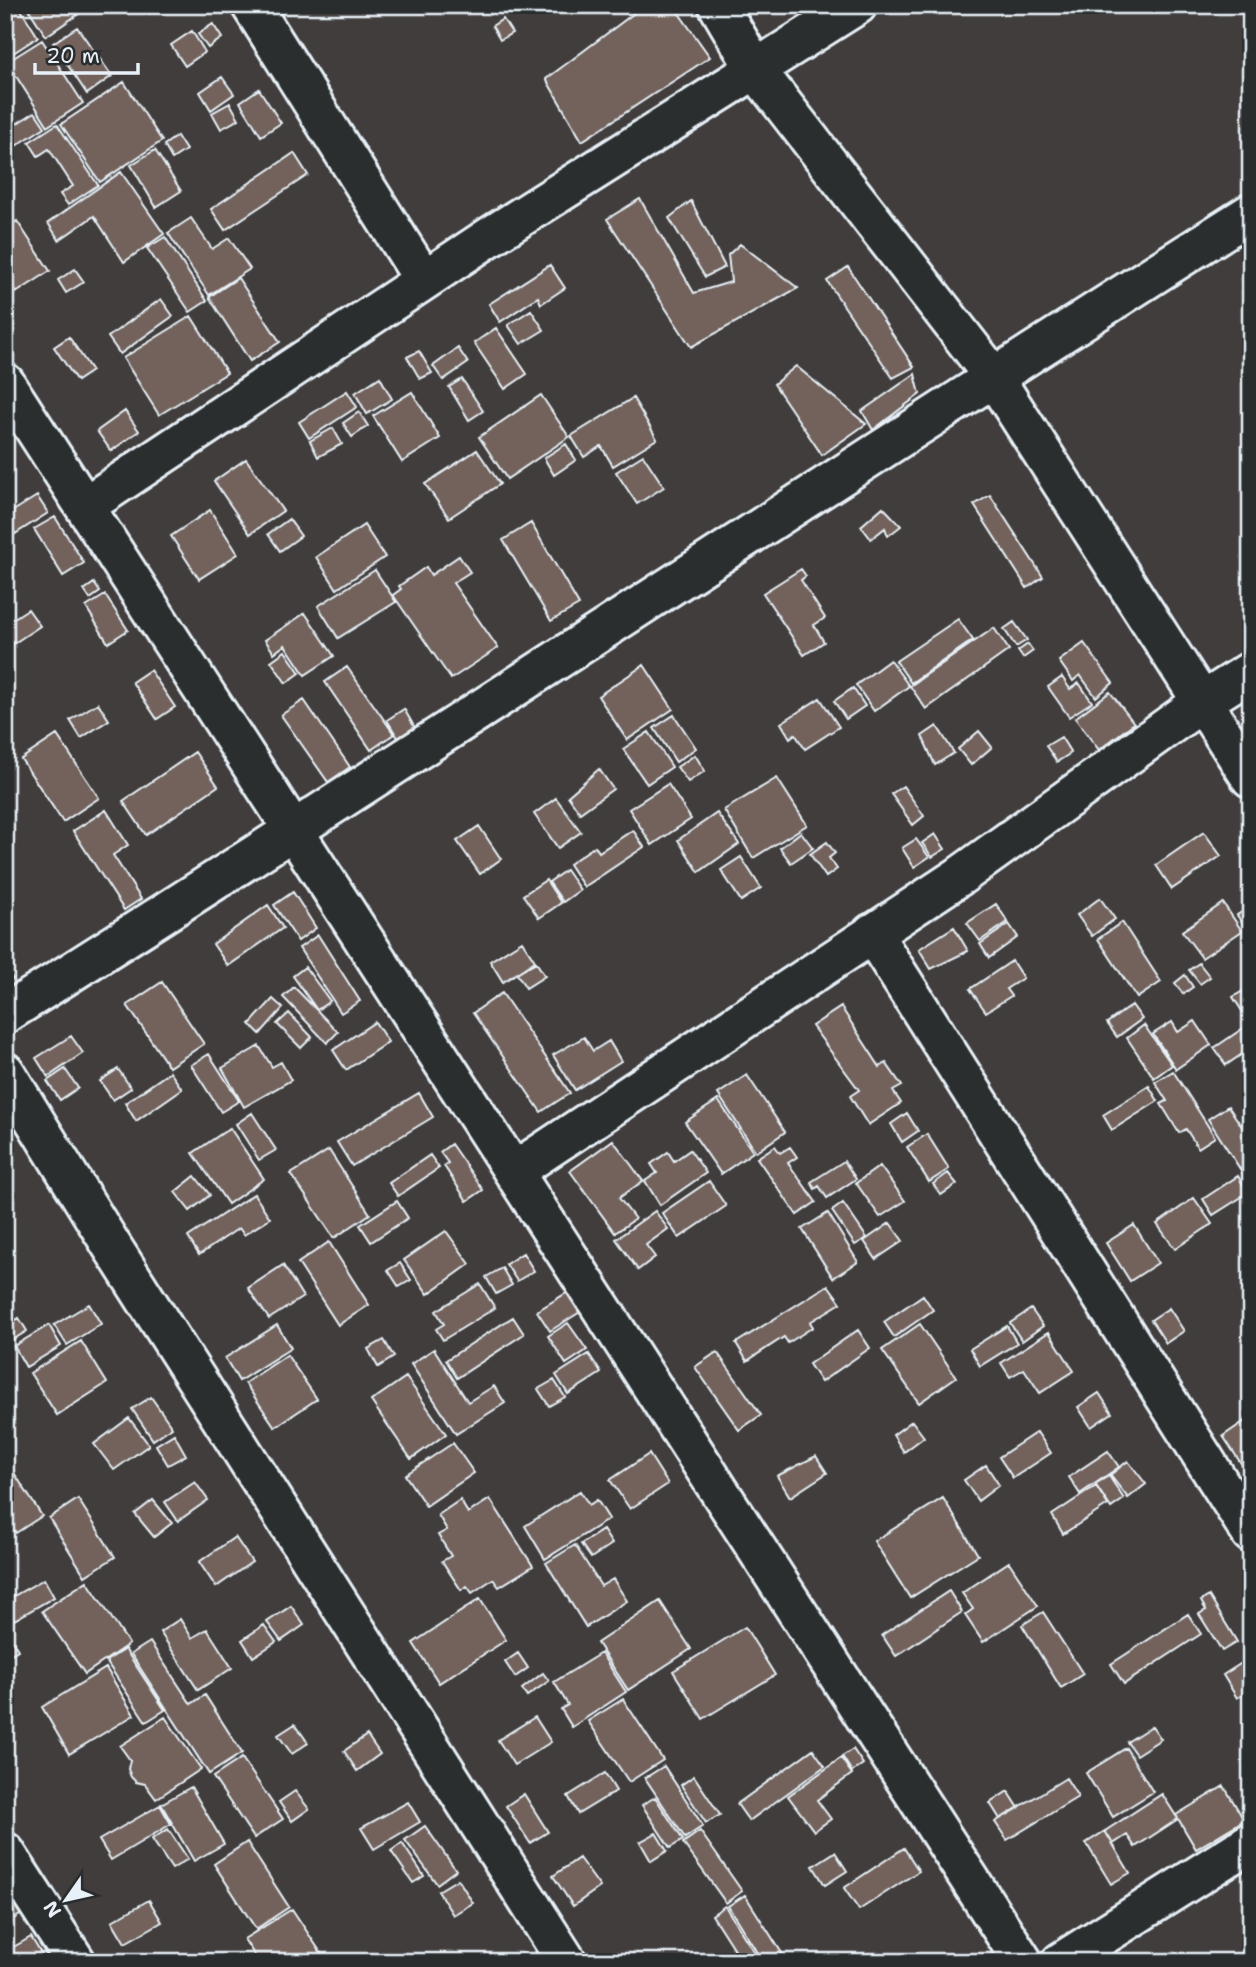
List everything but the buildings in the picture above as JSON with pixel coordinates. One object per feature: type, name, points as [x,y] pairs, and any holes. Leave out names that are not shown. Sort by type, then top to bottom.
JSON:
[{"type":"street","points":[[251,5],[424,280]]},
{"type":"street","points":[[718,5],[756,70],[993,376],[1251,778]]},
{"type":"street","points":[[85,506],[424,280],[857,5]]},
{"type":"street","points":[[5,1014],[294,833],[493,699],[1251,213]]},
{"type":"street","points":[[5,383],[294,833],[516,1170],[1023,1962]]},
{"type":"street","points":[[516,1170],[960,876],[1202,702],[1251,671]]},
{"type":"street","points":[[872,933],[1251,1533]]},
{"type":"street","points":[[5,1072],[120,1260],[567,1962]]},
{"type":"street","points":[[1061,1962],[1251,1842]]},
{"type":"street","points":[[5,1852],[76,1962]]}]
